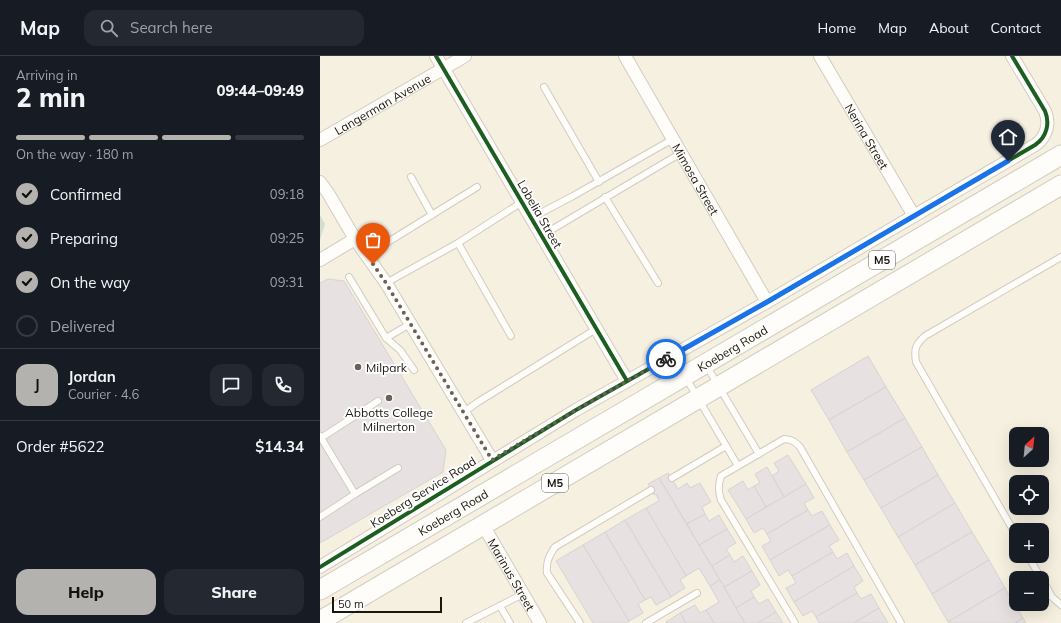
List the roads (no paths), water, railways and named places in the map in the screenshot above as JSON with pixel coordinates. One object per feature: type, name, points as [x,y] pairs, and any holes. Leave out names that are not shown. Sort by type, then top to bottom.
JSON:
[{"type":"main road","name":"Koeberg Road","points":[[320,590],[1061,154]]},
{"type":"main road","name":"M5","points":[[320,621],[1061,185]]},
{"type":"street","name":"Lobelia Street","points":[[436,56],[627,381]]},
{"type":"street","name":"Langerman Avenue","points":[[320,140],[465,56]]},
{"type":"street","name":"Mimosa Street","points":[[625,56],[767,302]]},
{"type":"street","name":"Nerina Street","points":[[820,56],[914,216]]},
{"type":"street","name":"Koeberg Service Road","points":[[320,567],[492,460],[627,381],[767,302],[1035,145],[1044,136],[1047,126],[1045,111],[1012,56]]},
{"type":"street","points":[[320,182],[355,238],[386,283],[492,460]]},
{"type":"street","points":[[320,260],[355,238]]},
{"type":"street","name":"Marinus Street","points":[[483,525],[540,623]]},
{"type":"lane","points":[[544,87],[599,182]]},
{"type":"lane","points":[[531,218],[599,182],[673,139]]},
{"type":"lane","points":[[541,236],[681,153]]},
{"type":"lane","points":[[411,177],[432,215]]},
{"type":"lane","points":[[367,255],[477,187]]},
{"type":"lane","points":[[605,197],[658,283]]},
{"type":"lane","points":[[386,283],[458,243],[522,202]]},
{"type":"lane","points":[[458,243],[511,336]]},
{"type":"lane","points":[[1009,523],[916,362],[914,354],[917,343],[925,336],[1061,257]]},
{"type":"lane","points":[[349,277],[386,338],[400,350],[414,370]]},
{"type":"lane","points":[[386,338],[410,324]]},
{"type":"lane","points":[[464,412],[596,329]]},
{"type":"lane","points":[[705,364],[759,454]]},
{"type":"lane","points":[[685,376],[738,466]]},
{"type":"lane","points":[[355,494],[321,437],[378,401]]},
{"type":"lane","points":[[795,623],[721,500],[718,491],[721,476],[784,439],[794,441],[800,447],[901,623]]},
{"type":"lane","points":[[672,478],[726,446]]},
{"type":"lane","points":[[320,517],[398,468]]},
{"type":"lane","points":[[580,623],[547,573],[546,563],[550,555],[555,547],[651,490]]},
{"type":"lane","points":[[1049,592],[1052,597],[1061,605]]},
{"type":"lane","points":[[466,623],[523,594]]},
{"type":"lane","points":[[646,623],[696,594]]},
{"type":"lane","points":[[500,606],[510,623]]},
{"type":"place","name":"Milpark","points":[[358,367]]},
{"type":"place","name":"Abbotts College Milnerton","points":[[389,398]]}]
